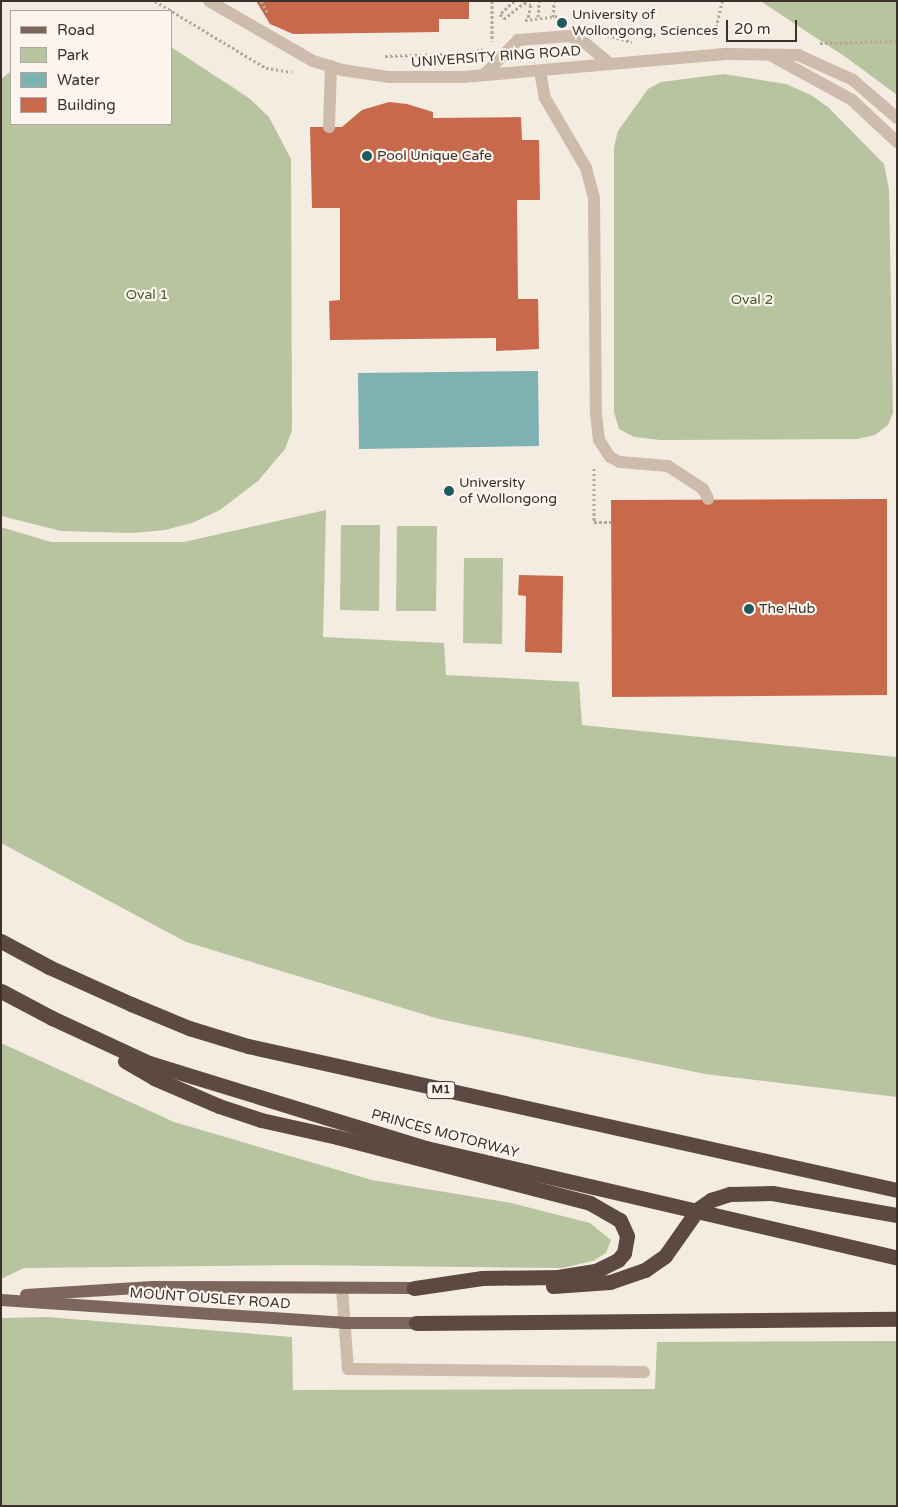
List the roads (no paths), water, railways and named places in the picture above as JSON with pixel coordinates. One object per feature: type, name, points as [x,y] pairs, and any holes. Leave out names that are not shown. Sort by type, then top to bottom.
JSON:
[{"type":"highway","name":"M1","points":[[1,941],[49,967],[131,1004],[190,1028],[248,1046],[897,1190]]},
{"type":"highway","name":"PRINCES MOTORWAY","points":[[1,990],[52,1018],[149,1063],[426,1148],[698,1209],[897,1258]]},
{"type":"highway","points":[[52,1018],[154,1078],[219,1106],[261,1120],[337,1137],[590,1202],[616,1216],[627,1236],[624,1253],[618,1260],[595,1271],[559,1276],[473,1279],[414,1288]]},
{"type":"highway","points":[[414,1288],[586,1285],[628,1278],[665,1256],[698,1209],[711,1200],[750,1191],[897,1215]]},
{"type":"highway","points":[[416,1323],[897,1319]]},
{"type":"main road","name":"MOUNT OUSLEY ROAD","points":[[1,1298],[153,1287],[414,1288]]},
{"type":"main road","name":"MOUNT OUSLEY ROAD","points":[[1,1298],[343,1323],[416,1323]]},
{"type":"street","name":"UNIVERSITY RING ROAD","points":[[208,1],[286,48],[330,66],[403,78],[484,75],[728,54],[798,55],[834,70],[874,96],[897,118]]},
{"type":"street","points":[[484,75],[518,40],[569,36],[585,43],[610,64]]},
{"type":"street","name":"UNIVERSITY RING ROAD","points":[[772,56],[852,100],[897,142]]},
{"type":"street","points":[[329,127],[330,66]]},
{"type":"street","points":[[540,70],[544,98],[586,168],[594,198],[596,413],[599,440],[610,457],[620,462],[668,466],[703,488],[708,500]]},
{"type":"street","points":[[342,1288],[343,1323],[348,1369],[644,1372]]},
{"type":"water","points":[[538,371],[539,446],[359,449],[358,373]]},
{"type":"place","name":"University of Wollongong, Sciences","points":[[562,23]]},
{"type":"place","name":"Pool Unique Cafe","points":[[367,156]]},
{"type":"place","name":"University of Wollongong","points":[[449,491]]},
{"type":"place","name":"The Hub","points":[[749,609]]},
{"type":"park label","name":"Oval 1","points":[[147,295]]},
{"type":"park label","name":"Oval 2","points":[[752,300]]}]
